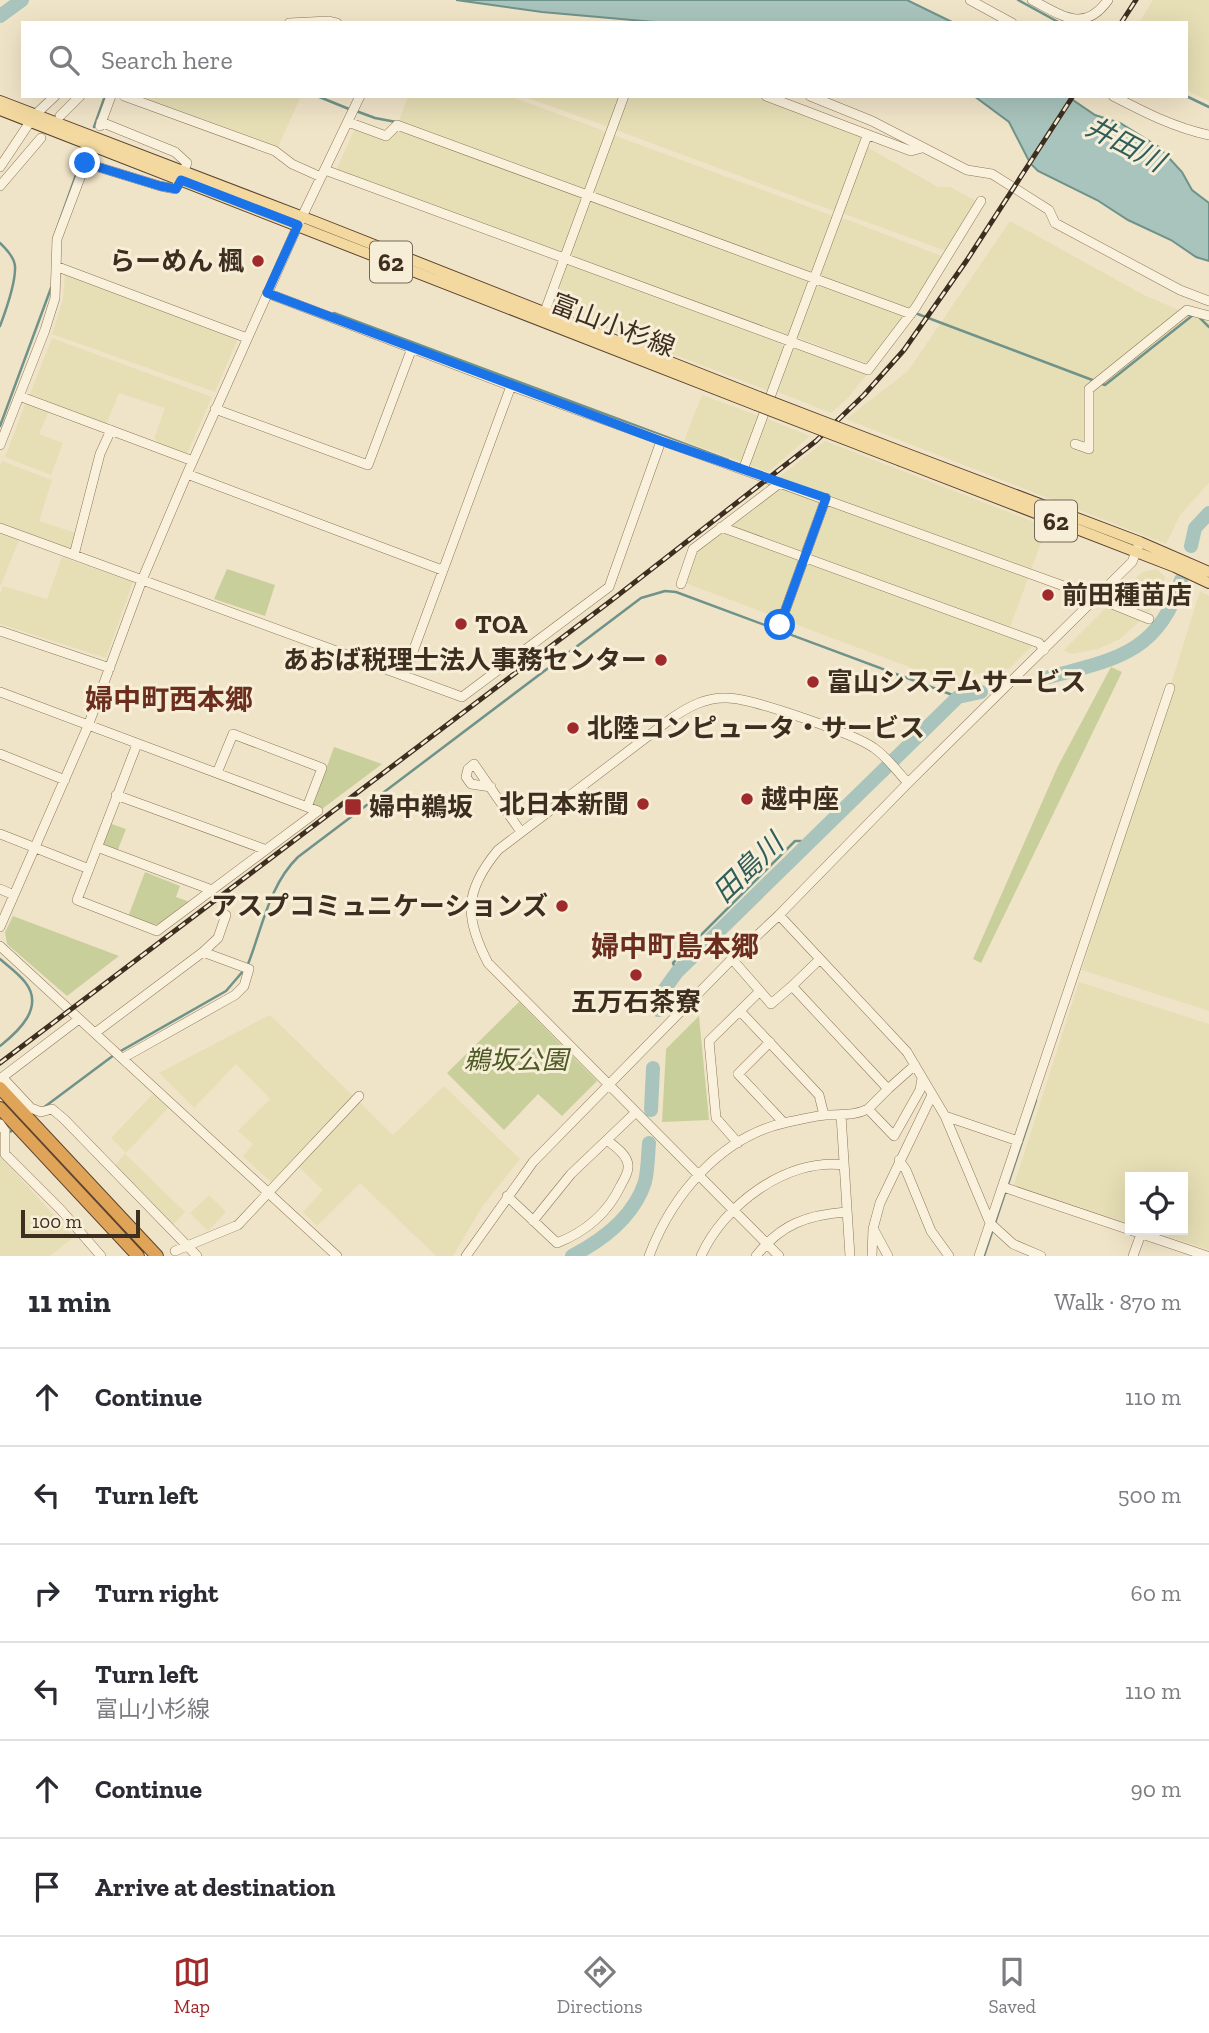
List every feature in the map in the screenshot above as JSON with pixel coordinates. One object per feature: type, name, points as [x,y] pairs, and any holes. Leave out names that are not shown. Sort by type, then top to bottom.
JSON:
[{"type":"highway","points":[[1,1081],[32,1123],[157,1256]]},
{"type":"highway","points":[[0,1108],[138,1256]]},
{"type":"main road","name":"富山小杉線","points":[[0,101],[30,117],[757,401],[1209,572]]},
{"type":"main road","name":"富山小杉線","points":[[0,110],[30,117]]},
{"type":"main road","name":"富山小杉線","points":[[300,221],[545,312],[757,401]]},
{"type":"main road","name":"富山小杉線","points":[[1138,547],[1209,583]]},
{"type":"street","points":[[970,0],[1008,21]]},
{"type":"street","points":[[1032,0],[1070,20],[1090,17],[1099,12],[1108,0]]},
{"type":"street","points":[[0,167],[30,117],[53,98]]},
{"type":"street","points":[[60,116],[78,98]]},
{"type":"street","points":[[0,445],[55,299],[57,239],[87,159],[160,186],[176,189],[187,163],[175,152],[100,124],[110,98]]},
{"type":"street","points":[[129,98],[275,151],[292,164],[564,259],[868,370],[911,314],[981,201]]},
{"type":"street","points":[[0,927],[88,726],[142,580],[215,409],[359,98]]},
{"type":"street","points":[[545,312],[623,98]]},
{"type":"street","points":[[772,98],[911,151],[922,148]]},
{"type":"street","points":[[815,98],[872,121],[967,170],[992,174],[1049,210],[1055,223],[1171,285],[1209,301]]},
{"type":"street","points":[[1117,98],[1160,120],[1209,135]]},
{"type":"street","points":[[348,122],[386,136],[397,125],[911,314]]},
{"type":"street","points":[[743,470],[867,136]]},
{"type":"street","points":[[0,186],[41,138]]},
{"type":"street","points":[[58,267],[247,338]]},
{"type":"street","points":[[267,293],[511,386],[1083,593]]},
{"type":"street","points":[[1075,444],[1089,449],[1089,389],[1187,310],[1209,316]]},
{"type":"street","points":[[215,409],[368,465],[412,348]]},
{"type":"street","points":[[404,676],[511,386]]},
{"type":"street","points":[[19,396],[194,461]]},
{"type":"street","points":[[74,555],[100,454],[111,430]]},
{"type":"street","points":[[0,528],[462,697],[609,587],[661,441]]},
{"type":"street","points":[[187,474],[443,570]]},
{"type":"street","points":[[681,584],[693,549],[780,483]]},
{"type":"street","points":[[780,625],[826,498]]},
{"type":"street","points":[[721,527],[1039,643],[1044,650]]},
{"type":"street","points":[[467,1256],[533,1162],[732,958],[779,915],[908,782],[1132,562],[1138,547]]},
{"type":"street","points":[[1112,604],[1149,619]]},
{"type":"street","points":[[0,631],[110,668]]},
{"type":"street","points":[[979,1256],[1170,688]]},
{"type":"street","points":[[0,692],[318,811],[157,931],[77,900],[137,744]]},
{"type":"street","points":[[779,1256],[488,963],[475,937],[471,916],[474,888],[484,867],[498,850],[672,718],[688,707],[708,700],[724,697],[748,700],[860,740],[872,746],[908,782]]},
{"type":"street","points":[[217,773],[233,734],[322,768],[307,807]]},
{"type":"street","points":[[0,754],[65,780]]},
{"type":"street","points":[[491,787],[521,832]]},
{"type":"street","points":[[116,795],[264,849]]},
{"type":"street","points":[[0,834],[89,869]]},
{"type":"street","points":[[97,847],[212,890]]},
{"type":"street","points":[[0,889],[14,895]]},
{"type":"street","points":[[95,1033],[203,952],[218,938],[226,915]]},
{"type":"street","points":[[779,915],[907,1052],[945,1116],[990,1223],[1013,1244],[1041,1256]]},
{"type":"street","points":[[0,946],[337,1256]]},
{"type":"street","points":[[123,1058],[235,995],[244,986],[249,969],[203,952]]},
{"type":"street","points":[[732,958],[771,1004],[820,959]]},
{"type":"street","points":[[792,986],[888,1089]]},
{"type":"street","points":[[738,1143],[716,1118],[709,1041],[760,991]]},
{"type":"street","points":[[740,1010],[820,1095],[824,1115]]},
{"type":"street","points":[[79,1018],[1,1081],[31,1108],[41,1112],[52,1110],[64,1119],[197,1256]]},
{"type":"street","points":[[770,1042],[738,1074],[784,1123]]},
{"type":"street","points":[[649,1256],[668,1213],[699,1175],[738,1143],[784,1123],[824,1115],[857,1114],[868,1109],[915,1065]]},
{"type":"street","points":[[894,1136],[920,1090],[922,1078]]},
{"type":"street","points":[[872,1256],[873,1228],[880,1203],[932,1095]]},
{"type":"street","points":[[175,1251],[238,1225],[359,1096]]},
{"type":"street","points":[[868,1109],[894,1136],[908,1143]]},
{"type":"street","points":[[533,1221],[571,1174],[636,1112]]},
{"type":"street","points":[[841,1115],[850,1256]]},
{"type":"street","points":[[945,1116],[1018,1141]]},
{"type":"street","points":[[0,1124],[5,1130],[5,1154],[61,1210],[101,1256]]},
{"type":"street","points":[[507,1196],[557,1243],[579,1232],[609,1207],[625,1177],[628,1165],[625,1156],[607,1140]]},
{"type":"street","points":[[899,1160],[906,1170],[931,1231],[948,1256]]},
{"type":"street","points":[[701,1256],[718,1227],[733,1209],[764,1185],[821,1165],[844,1165]]},
{"type":"street","points":[[1003,1187],[1125,1229]]},
{"type":"street","points":[[756,1256],[781,1231],[798,1221],[820,1214],[846,1212]]},
{"type":"street","points":[[873,1228],[888,1256]]},
{"type":"street","points":[[1133,1256],[1141,1235]]},
{"type":"street","points":[[1144,1235],[1207,1256]]},
{"type":"shaded area","points":[[1153,0],[1209,0],[1209,101],[1188,91],[1188,21],[1140,21]]},
{"type":"shaded area","points":[[140,98],[300,98],[278,147]]},
{"type":"shaded area","points":[[407,98],[514,98],[607,132],[586,190],[399,121]]},
{"type":"shaded area","points":[[528,98],[619,98],[609,127]]},
{"type":"shaded area","points":[[626,98],[761,98],[825,120],[861,137],[834,211],[616,130]]},
{"type":"shaded area","points":[[355,128],[390,139],[392,132],[399,130],[584,196],[563,254],[336,171]]},
{"type":"shaded area","points":[[613,135],[833,216],[812,272],[592,191]]},
{"type":"shaded area","points":[[865,146],[938,187],[950,187],[978,202],[946,251],[842,213]]},
{"type":"shaded area","points":[[590,200],[809,281],[789,337],[569,255]]},
{"type":"shaded area","points":[[840,217],[944,257],[911,309],[819,275]]},
{"type":"shaded area","points":[[1010,221],[1144,295],[1209,323],[1209,483],[1180,515],[1166,544],[846,419],[908,371]]},
{"type":"shaded area","points":[[569,263],[781,342],[781,345],[786,347],[769,391],[550,307],[565,265]]},
{"type":"shaded area","points":[[65,274],[238,338],[215,392],[52,334],[63,299]]},
{"type":"shaded area","points":[[817,284],[906,316],[869,364],[796,337]]},
{"type":"shaded area","points":[[52,338],[212,397],[187,454],[159,443],[154,438],[165,408],[119,393],[106,425],[30,394]]},
{"type":"shaded area","points":[[796,347],[867,374],[847,399],[831,413],[778,392],[792,349]]},
{"type":"shaded area","points":[[702,395],[759,416],[741,462],[684,441]]},
{"type":"shaded area","points":[[26,402],[49,411],[39,434],[63,443],[51,475],[5,457]]},
{"type":"shaded area","points":[[768,419],[810,436],[768,472],[750,465]]},
{"type":"shaded area","points":[[825,441],[1047,527],[1009,630],[1032,646],[1010,668],[944,680],[680,581],[688,549]]},
{"type":"shaded area","points":[[2,461],[52,480],[39,521],[76,533],[71,552],[0,526]]},
{"type":"shaded area","points":[[0,533],[19,540],[1,585],[0,585]]},
{"type":"shaded area","points":[[62,557],[133,582],[106,658],[0,624],[0,594],[3,586],[47,599]]},
{"type":"shaded area","points":[[1157,569],[1165,577],[1156,602],[1149,612],[1114,600],[1142,572]]},
{"type":"shaded area","points":[[1200,591],[1209,596],[1209,1011],[1082,970]]},
{"type":"shaded area","points":[[1108,606],[1142,619],[1120,639],[1098,649],[1071,654],[1064,650]]},
{"type":"shaded area","points":[[1079,982],[1209,1024],[1209,1250],[1164,1235],[1188,1235],[1188,1172],[1125,1172],[1125,1222],[1014,1185]]},
{"type":"shaded area","points":[[270,1015],[393,1135],[444,1086],[520,1159],[482,1207],[453,1256],[436,1256],[360,1183],[317,1226],[303,1212],[323,1190],[297,1165],[275,1186],[243,1156],[253,1144],[238,1131],[270,1099],[236,1064],[194,1108],[159,1073]]},
{"type":"shaded area","points":[[153,1094],[168,1108],[126,1153],[111,1138]]},
{"type":"shaded area","points":[[0,1150],[1,1157],[74,1237],[50,1256],[0,1256]]},
{"type":"shaded area","points":[[125,1154],[185,1212],[172,1226],[112,1168]]},
{"type":"shaded area","points":[[209,1195],[226,1212],[208,1231],[190,1213]]},
{"type":"green space","points":[[227,569],[275,585],[265,616],[214,599]]},
{"type":"green space","points":[[1111,667],[1122,672],[981,963],[973,959],[1058,766]]},
{"type":"green space","points":[[334,747],[382,764],[322,809],[313,805]]},
{"type":"green space","points":[[109,823],[126,829],[117,852],[104,847],[102,842]]},
{"type":"green space","points":[[145,872],[180,886],[176,897],[190,902],[162,923],[149,924],[128,917]]},
{"type":"green space","points":[[13,916],[119,956],[67,996],[7,944],[5,932]]},
{"type":"green space","name":"鵜坂公園","points":[[519,1002],[597,1081],[562,1116],[538,1094],[504,1130],[447,1073]]},
{"type":"green space","points":[[699,1016],[709,1120],[662,1122],[666,1049]]},
{"type":"water","points":[[456,0],[907,0],[950,21],[643,21],[542,12]]},
{"type":"water","points":[[977,98],[1070,98],[1095,115],[1120,123],[1159,147],[1182,172],[1192,190],[1209,203],[1209,261],[1196,257],[1171,240],[1038,171],[1030,163],[1009,122]]},
{"type":"waterway","name":"井田川","points":[[0,16],[22,0]]},
{"type":"waterway","points":[[1018,0],[1056,21]]},
{"type":"waterway","points":[[1188,97],[1209,107]]},
{"type":"waterway","points":[[94,127],[104,98]]},
{"type":"waterway","points":[[322,98],[349,109]]},
{"type":"waterway","points":[[356,111],[396,122]]},
{"type":"waterway","points":[[53,240],[82,158]]},
{"type":"waterway","points":[[0,243],[11,256],[15,266],[12,288],[0,326]]},
{"type":"waterway","points":[[0,426],[51,288]]},
{"type":"waterway","points":[[334,313],[728,460]]},
{"type":"waterway","points":[[915,313],[1095,381]]},
{"type":"waterway","points":[[1102,384],[1105,385],[1193,315]]},
{"type":"waterway","points":[[1200,318],[1209,327]]},
{"type":"waterway","name":"田島川","points":[[1191,546],[1195,528],[1209,513]]},
{"type":"waterway","name":"田島川","points":[[1049,677],[1094,665],[1131,650],[1161,624],[1181,580]]},
{"type":"waterway","points":[[248,964],[273,894],[288,868],[298,857],[641,598],[665,591],[676,592],[958,697]]},
{"type":"waterway","name":"田島川","points":[[658,1010],[664,990],[677,972],[958,697],[981,692]]},
{"type":"waterway","points":[[677,972],[673,963],[795,841],[806,845]]},
{"type":"waterway","points":[[0,959],[25,982],[32,1000],[31,1009],[22,1026],[0,1046]]},
{"type":"waterway","points":[[119,1052],[226,991],[244,970]]},
{"type":"waterway","points":[[43,1108],[114,1055]]},
{"type":"waterway","name":"田島川","points":[[651,1110],[653,1068]]},
{"type":"waterway","points":[[995,1223],[1036,1100]]},
{"type":"waterway","points":[[0,1136],[16,1129]]},
{"type":"waterway","name":"田島川","points":[[572,1256],[606,1235],[633,1206],[645,1182],[649,1143]]},
{"type":"waterway","points":[[984,1256],[993,1229]]},
{"type":"tunnel","points":[[1083,593],[1112,604]]},
{"type":"railway","points":[[1122,21],[1136,0]]},
{"type":"railway","points":[[0,1063],[608,603],[816,441],[864,395],[904,350],[967,260],[1072,98]]},
{"type":"place","name":"らーめん 楓","points":[[258,261]]},
{"type":"place","name":"前田種苗店","points":[[1048,595]]},
{"type":"place","name":"TOA","points":[[461,624]]},
{"type":"place","name":"あおば税理士法人事務センター","points":[[661,660]]},
{"type":"place","name":"富山システムサービス","points":[[813,682]]},
{"type":"place","name":"北陸コンピュータ・サービス","points":[[573,728]]},
{"type":"place","name":"越中座","points":[[747,799]]},
{"type":"place","name":"北日本新聞","points":[[643,804]]},
{"type":"place","name":"婦中鵜坂","points":[[353,807]]},
{"type":"place","name":"アスプコミュニケーションズ","points":[[562,906]]},
{"type":"place","name":"五万石茶寮","points":[[636,975]]},
{"type":"district","name":"婦中町西本郷","points":[[169,699]]},
{"type":"district","name":"婦中町島本郷","points":[[675,946]]},
{"type":"route","points":[[85,163],[176,189],[181,180],[298,225],[267,293],[511,386],[826,498],[780,625]]}]
